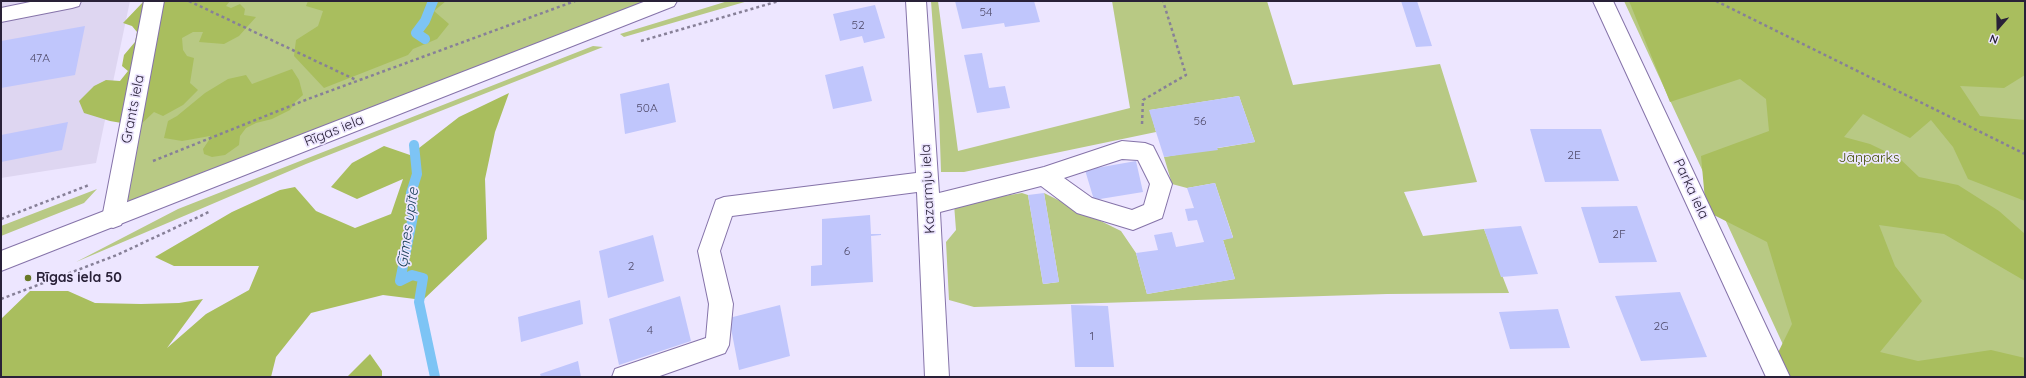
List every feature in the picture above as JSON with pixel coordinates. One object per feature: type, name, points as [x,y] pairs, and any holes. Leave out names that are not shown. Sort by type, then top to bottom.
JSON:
[{"type":"street","name":"Grants iela","points":[[113,218],[154,1]]},
{"type":"street","name":"Kazarmju iela","points":[[916,1],[929,205],[937,377]]},
{"type":"street","name":"Parka iela","points":[[1603,1],[1778,377]]},
{"type":"street","name":"Rīgas iela","points":[[1,261],[659,2]]},
{"type":"street","points":[[929,205],[1044,176],[1122,150],[1145,152],[1161,184],[1154,211],[1133,220],[1085,206],[1044,176]]},
{"type":"street","points":[[624,377],[717,346],[721,304],[709,251],[724,206],[927,181]]},
{"type":"lane","points":[[1,15],[72,1]]},
{"type":"path","points":[[189,1],[357,81]]},
{"type":"path","points":[[158,159],[357,81],[575,1]]},
{"type":"path","points":[[636,43],[780,1]]},
{"type":"path","points":[[1145,152],[1141,117],[1142,100],[1186,75],[1163,1]]},
{"type":"path","points":[[1716,1],[2025,154]]},
{"type":"path","points":[[1,219],[86,186]]},
{"type":"path","points":[[1,299],[117,255],[211,210]]},
{"type":"shaded area","points":[[1,1],[130,1],[96,163],[1,178]]},
{"type":"green space","points":[[144,1],[230,1],[226,6],[231,8],[240,4],[245,9],[244,15],[256,17],[239,36],[224,44],[199,42],[203,32],[193,32],[182,38],[183,50],[187,56],[194,58],[190,83],[198,90],[183,105],[163,116],[154,112],[139,126],[110,121],[84,113],[79,101],[94,86],[106,80],[120,81],[128,71],[122,66],[124,55],[135,42],[137,32],[132,26],[123,23]]},
{"type":"green space","points":[[154,1],[672,1],[113,218]]},
{"type":"green space","points":[[308,1],[446,1],[434,11],[449,24],[437,39],[413,49],[408,55],[324,88],[294,56],[296,40],[318,26],[323,11],[306,6]]},
{"type":"green space","points":[[728,1],[748,1],[624,37],[620,34]]},
{"type":"green space","points":[[931,1],[938,1],[958,151],[1130,108],[1112,1],[1267,1],[1293,85],[1440,64],[1477,182],[1404,192],[1423,236],[1484,229],[1509,293],[1387,294],[974,307],[949,300],[946,242],[956,230],[954,204],[1022,193],[1028,195],[1043,284],[1059,282],[1044,193],[1121,231],[1136,253],[1147,294],[1235,279],[1223,240],[1233,237],[1215,183],[1187,188],[1172,184],[1164,157],[1255,142],[1239,96],[1150,110],[1156,132],[964,172],[941,172],[939,112]]},
{"type":"green space","name":"Jāņparks","points":[[1624,1],[2025,1],[2025,377],[1798,377]]},
{"type":"green space","name":"Jāņparks","points":[[1629,1],[2025,1],[2025,75],[2004,88],[1960,86],[1980,116],[2025,120],[2025,201],[1968,179],[1953,147],[1931,120],[1910,138],[1863,114],[1844,137],[1870,144],[1899,158],[1919,177],[1958,185],[1999,211],[2025,234],[2025,281],[1944,234],[1879,225],[1895,266],[1922,301],[1880,352],[1918,361],[1991,350],[2025,358],[2025,377],[1775,377],[1770,369],[1792,324],[1767,242],[1706,211],[1701,156],[1769,131],[1766,99],[1740,79],[1670,102]]},
{"type":"green space","points":[[593,46],[603,47],[306,164],[76,262],[178,209]]},
{"type":"green space","points":[[292,69],[299,80],[303,95],[295,102],[290,110],[272,119],[256,123],[246,128],[240,136],[239,145],[225,155],[212,157],[204,154],[203,149],[210,136],[182,141],[164,138],[168,121],[177,116],[205,93],[228,79],[246,75],[252,84]]},
{"type":"green space","points":[[509,93],[495,132],[485,179],[487,239],[423,300],[383,295],[311,313],[276,357],[271,377],[1,377],[1,319],[30,291],[68,291],[95,303],[179,303],[203,299],[167,348],[206,314],[249,290],[259,266],[174,266],[155,257],[232,212],[280,190],[295,187],[316,211],[355,228],[391,214],[403,179],[357,199],[331,187],[352,163],[384,146],[410,155],[459,117]]},
{"type":"green space","points":[[97,189],[84,203],[1,236],[1,226]]},
{"type":"green space","points":[[370,354],[382,371],[382,377],[347,377]]},
{"type":"building","points":[[955,1],[1034,1],[1040,22],[1005,27],[1004,23],[962,29]]},
{"type":"building","points":[[1401,1],[1417,1],[1432,46],[1416,47]]},
{"type":"building","points":[[875,5],[885,38],[864,43],[862,36],[840,41],[833,14]]},
{"type":"building","points":[[85,26],[75,75],[1,88],[1,41]]},
{"type":"building","points":[[982,53],[989,88],[1005,86],[1010,108],[977,113],[964,55]]},
{"type":"building","points":[[863,66],[872,101],[833,109],[825,75]]},
{"type":"building","points":[[669,83],[676,122],[625,134],[620,94]]},
{"type":"building","points":[[1239,96],[1255,142],[1217,148],[1218,150],[1164,157],[1149,110]]},
{"type":"building","points":[[68,122],[62,150],[1,162],[1,135]]},
{"type":"building","points":[[1530,129],[1601,129],[1619,181],[1545,182]]},
{"type":"building","points":[[1136,161],[1143,192],[1094,200],[1085,170]]},
{"type":"building","points":[[1215,183],[1233,238],[1223,240],[1235,279],[1147,294],[1136,253],[1158,250],[1154,235],[1172,232],[1176,247],[1204,242],[1197,220],[1188,221],[1185,209],[1194,208],[1187,188]]},
{"type":"building","points":[[1044,193],[1059,282],[1043,284],[1028,195]]},
{"type":"building","points":[[1637,206],[1657,262],[1599,263],[1581,207]]},
{"type":"building","points":[[870,215],[871,234],[881,234],[871,236],[873,282],[811,286],[811,266],[822,265],[822,219]]},
{"type":"building","points":[[1521,226],[1538,274],[1501,277],[1484,229]]},
{"type":"building","points":[[653,235],[664,281],[608,298],[599,251]]},
{"type":"building","points":[[1680,292],[1707,357],[1641,361],[1615,296]]},
{"type":"building","points":[[680,296],[691,341],[619,365],[609,319]]},
{"type":"building","points":[[580,300],[583,324],[521,342],[518,317]]},
{"type":"building","points":[[780,305],[790,356],[739,370],[729,318]]},
{"type":"building","points":[[1071,305],[1108,306],[1114,367],[1075,367]]},
{"type":"building","points":[[1558,309],[1570,348],[1510,349],[1499,312]]},
{"type":"building","points":[[578,361],[581,377],[541,377],[540,374]]},
{"type":"waterway","name":"Ģīmes upīte","points":[[425,39],[416,33],[425,21],[433,1]]},
{"type":"waterway","name":"Ģīmes upīte","points":[[414,145],[417,174],[411,193],[413,216],[400,281],[412,275],[423,278],[419,302],[435,377]]},
{"type":"place","name":"Rīgas iela 50","points":[[28,278]]}]
